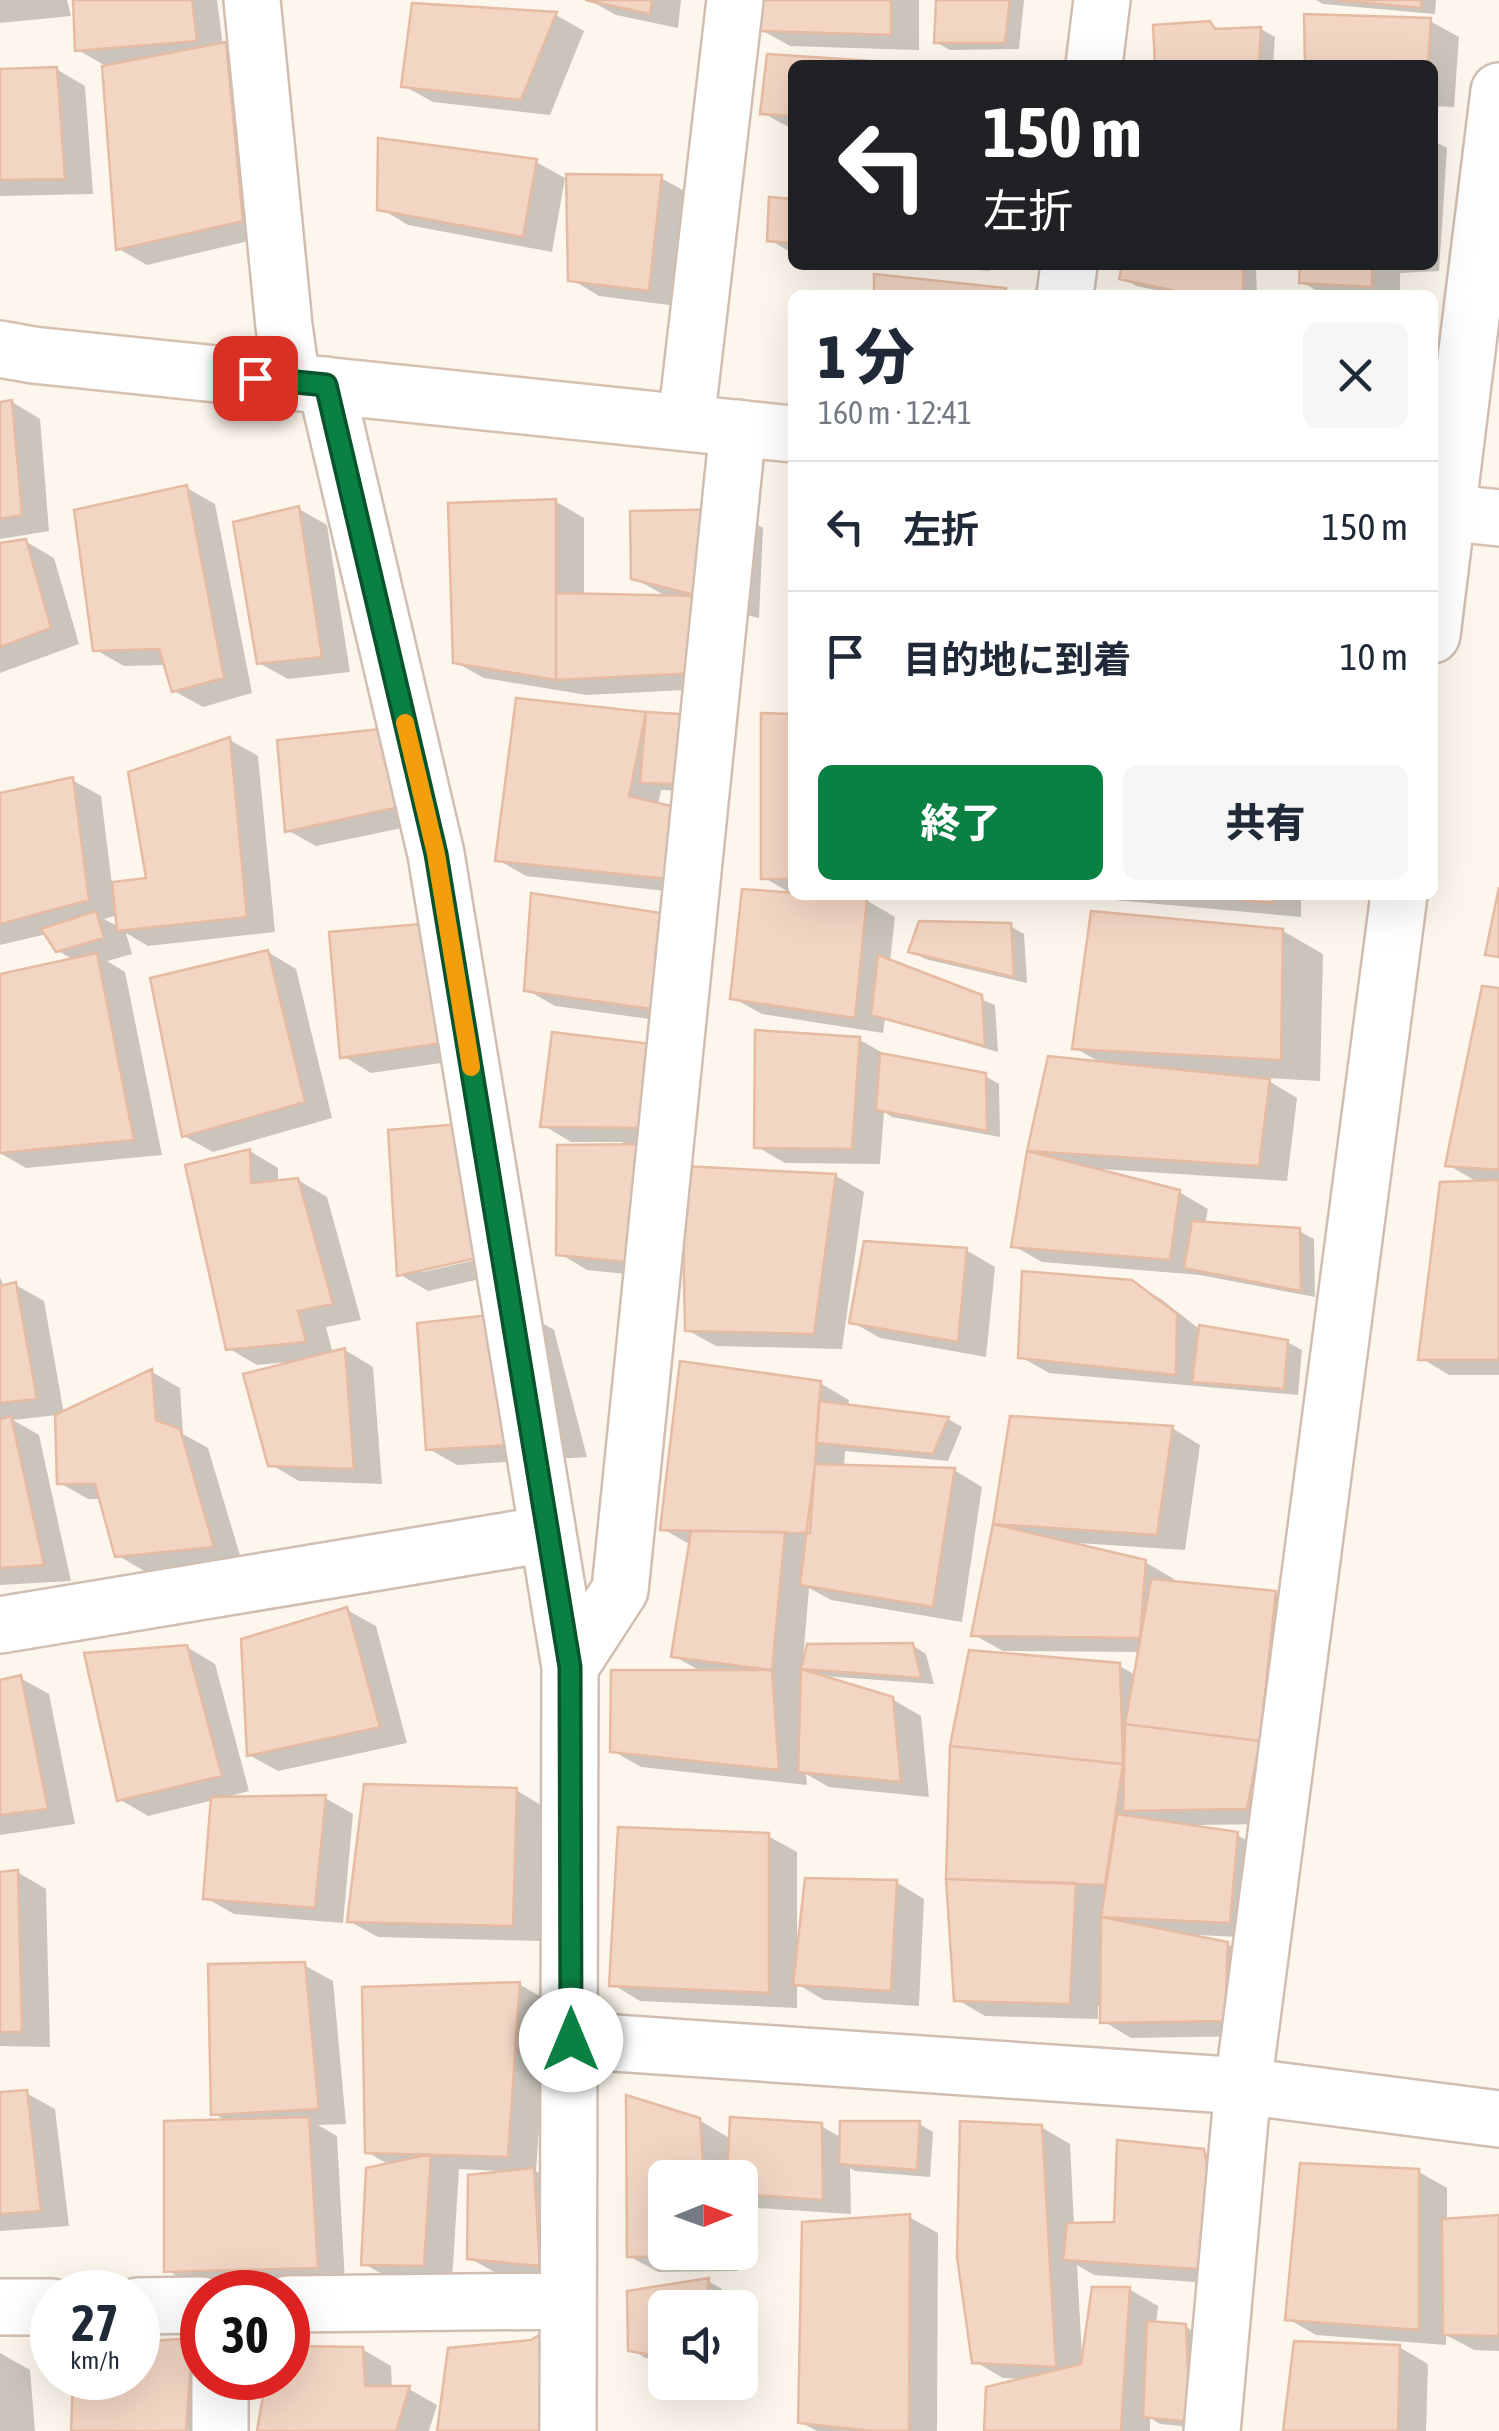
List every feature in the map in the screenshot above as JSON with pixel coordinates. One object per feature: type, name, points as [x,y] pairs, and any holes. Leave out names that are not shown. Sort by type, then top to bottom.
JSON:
[{"type":"street","points":[[252,0],[284,326],[309,384],[436,854],[570,1667],[568,2431]]},
{"type":"street","points":[[570,1667],[620,1590],[712,425],[735,0]]},
{"type":"street","points":[[1095,60],[1102,0]]},
{"type":"street","points":[[1438,609],[1460,514],[1499,92]]},
{"type":"street","points":[[0,349],[788,434]]},
{"type":"street","points":[[1212,2431],[1243,2086],[1397,900]]},
{"type":"street","points":[[0,1625],[547,1534]]},
{"type":"street","points":[[571,2040],[1243,2086],[1499,2119]]},
{"type":"street","points":[[310,2304],[568,2301]]},
{"type":"street","points":[[0,2308],[30,2307]]},
{"type":"street","points":[[220,2400],[220,2431]]},
{"type":"building","points":[[73,0],[192,0],[197,41],[75,51]]},
{"type":"building","points":[[585,0],[652,0],[650,14]]},
{"type":"building","points":[[758,0],[891,0],[891,35],[759,31]]},
{"type":"building","points":[[936,0],[1010,0],[1005,43],[934,43]]},
{"type":"building","points":[[1337,0],[1422,0],[1421,8]]},
{"type":"building","points":[[412,3],[557,12],[521,100],[401,87]]},
{"type":"building","points":[[1304,14],[1431,18],[1428,60],[1305,60]]},
{"type":"building","points":[[1210,21],[1215,29],[1261,27],[1259,60],[1155,60],[1153,25]]},
{"type":"building","points":[[226,42],[243,221],[116,250],[102,66]]},
{"type":"building","points":[[767,54],[858,60],[788,60],[788,116],[760,114]]},
{"type":"building","points":[[57,67],[65,179],[0,180],[0,69]]},
{"type":"building","points":[[378,138],[537,159],[523,237],[377,210]]},
{"type":"building","points":[[566,174],[662,175],[649,291],[568,281]]},
{"type":"building","points":[[769,197],[788,199],[788,243],[767,241]]},
{"type":"building","points":[[1121,270],[1243,270],[1243,290],[1171,290],[1119,279]]},
{"type":"building","points":[[1300,270],[1372,270],[1372,287],[1299,283]]},
{"type":"building","points":[[874,274],[1006,288],[1006,290],[874,290]]},
{"type":"building","points":[[12,400],[22,515],[0,519],[0,402]]},
{"type":"building","points":[[187,485],[224,678],[172,692],[159,649],[93,651],[74,510]]},
{"type":"building","points":[[556,499],[556,680],[453,663],[448,503]]},
{"type":"building","points":[[299,506],[322,657],[257,664],[233,522]]},
{"type":"building","points":[[736,509],[731,604],[631,579],[630,511]]},
{"type":"building","points":[[26,539],[51,628],[0,647],[0,543]]},
{"type":"building","points":[[556,593],[698,596],[697,673],[556,680]]},
{"type":"building","points":[[516,698],[646,712],[629,796],[675,807],[677,880],[495,861]]},
{"type":"building","points":[[646,712],[681,714],[680,784],[640,783]]},
{"type":"building","points":[[761,713],[788,714],[788,879],[761,879]]},
{"type":"building","points":[[389,728],[408,805],[285,832],[277,740]]},
{"type":"building","points":[[230,737],[247,917],[117,931],[112,882],[146,878],[128,772]]},
{"type":"building","points":[[73,777],[89,900],[0,924],[0,793]]},
{"type":"building","points":[[1499,887],[1499,957],[1485,955]]},
{"type":"building","points":[[742,889],[788,892],[788,900],[867,900],[855,1018],[730,999]]},
{"type":"building","points":[[531,893],[661,913],[665,1011],[524,991]]},
{"type":"building","points":[[96,911],[104,938],[56,952],[41,929]]},
{"type":"building","points":[[1091,911],[1283,929],[1281,1060],[1072,1049]]},
{"type":"building","points":[[919,921],[1011,923],[1014,977],[908,952]]},
{"type":"building","points":[[420,924],[442,1043],[340,1058],[329,932]]},
{"type":"building","points":[[268,950],[305,1102],[182,1137],[150,978]]},
{"type":"building","points":[[97,953],[134,1140],[0,1153],[0,974]]},
{"type":"building","points":[[878,955],[982,995],[985,1046],[871,1015]]},
{"type":"building","points":[[1482,986],[1499,988],[1499,1170],[1445,1166]]},
{"type":"building","points":[[755,1030],[860,1037],[852,1149],[754,1148]]},
{"type":"building","points":[[552,1032],[652,1044],[660,1128],[540,1127]]},
{"type":"building","points":[[880,1053],[986,1073],[987,1131],[876,1110]]},
{"type":"building","points":[[1048,1056],[1270,1079],[1259,1166],[1027,1151]]},
{"type":"building","points":[[472,1123],[503,1252],[397,1276],[388,1130]]},
{"type":"building","points":[[651,1144],[648,1264],[556,1255],[557,1145]]},
{"type":"building","points":[[250,1149],[251,1183],[298,1178],[333,1304],[298,1311],[306,1342],[226,1350],[185,1165]]},
{"type":"building","points":[[1027,1151],[1180,1190],[1170,1260],[1011,1247]]},
{"type":"building","points":[[682,1166],[836,1174],[814,1334],[685,1331]]},
{"type":"building","points":[[1499,1180],[1499,1360],[1418,1360],[1440,1182]]},
{"type":"building","points":[[1192,1221],[1300,1228],[1301,1291],[1184,1268]]},
{"type":"building","points":[[864,1241],[967,1248],[958,1342],[849,1323]]},
{"type":"building","points":[[1022,1271],[1132,1280],[1177,1314],[1176,1375],[1018,1358]]},
{"type":"building","points":[[16,1282],[37,1399],[0,1403],[0,1286]]},
{"type":"building","points":[[526,1311],[560,1442],[426,1450],[417,1323]]},
{"type":"building","points":[[1199,1325],[1288,1340],[1284,1389],[1192,1382]]},
{"type":"building","points":[[345,1348],[354,1469],[268,1466],[243,1374]]},
{"type":"building","points":[[680,1361],[821,1381],[810,1533],[660,1530]]},
{"type":"building","points":[[152,1369],[156,1420],[180,1429],[214,1547],[115,1557],[95,1484],[57,1484],[55,1415]]},
{"type":"building","points":[[819,1401],[949,1417],[933,1454],[816,1443]]},
{"type":"building","points":[[11,1416],[44,1565],[0,1568],[0,1419]]},
{"type":"building","points":[[1010,1416],[1173,1426],[1157,1535],[993,1524]]},
{"type":"building","points":[[815,1464],[955,1468],[933,1607],[800,1585]]},
{"type":"building","points":[[993,1524],[1146,1560],[1140,1638],[971,1636]]},
{"type":"building","points":[[691,1531],[785,1532],[772,1670],[671,1657]]},
{"type":"building","points":[[1151,1579],[1276,1591],[1260,1741],[1125,1724]]},
{"type":"building","points":[[347,1607],[380,1727],[247,1756],[241,1639]]},
{"type":"building","points":[[913,1643],[921,1678],[801,1669],[807,1644]]},
{"type":"building","points":[[187,1645],[222,1776],[117,1801],[84,1653]]},
{"type":"building","points":[[969,1650],[1120,1663],[1123,1764],[950,1746]]},
{"type":"building","points":[[801,1669],[893,1697],[901,1782],[798,1772]]},
{"type":"building","points":[[611,1670],[772,1670],[779,1770],[610,1752]]},
{"type":"building","points":[[21,1675],[48,1809],[0,1815],[0,1680]]},
{"type":"building","points":[[1125,1724],[1260,1741],[1247,1809],[1123,1811]]},
{"type":"building","points":[[950,1746],[1123,1764],[1105,1885],[946,1879]]},
{"type":"building","points":[[364,1784],[517,1788],[513,1926],[347,1922]]},
{"type":"building","points":[[326,1795],[315,1908],[203,1899],[211,1797]]},
{"type":"building","points":[[1117,1814],[1238,1832],[1230,1923],[1101,1917]]},
{"type":"building","points":[[618,1827],[769,1833],[769,1993],[609,1986]]},
{"type":"building","points":[[18,1870],[22,2032],[0,2032],[0,1872]]},
{"type":"building","points":[[805,1878],[897,1880],[891,1991],[793,1985]]},
{"type":"building","points":[[946,1879],[1076,1883],[1070,2004],[954,2001]]},
{"type":"building","points":[[1101,1917],[1228,1942],[1225,2021],[1100,2023]]},
{"type":"building","points":[[305,1962],[319,2109],[211,2115],[208,1964]]},
{"type":"building","points":[[520,1982],[508,2157],[365,2153],[362,1987]]},
{"type":"building","points":[[27,2090],[41,2211],[0,2214],[0,2092]]},
{"type":"building","points":[[626,2095],[700,2118],[703,2160],[648,2160],[648,2257],[627,2257]]},
{"type":"building","points":[[309,2117],[318,2268],[164,2272],[164,2121]]},
{"type":"building","points":[[730,2117],[822,2123],[823,2200],[758,2195],[758,2160],[728,2160]]},
{"type":"building","points":[[840,2121],[920,2121],[917,2170],[839,2164]]},
{"type":"building","points":[[960,2121],[1042,2125],[1056,2367],[972,2363],[957,2257]]},
{"type":"building","points":[[1117,2140],[1204,2149],[1226,2271],[1063,2260],[1067,2223],[1114,2222]]},
{"type":"building","points":[[431,2154],[424,2266],[361,2265],[366,2168]]},
{"type":"building","points":[[1300,2163],[1419,2169],[1419,2330],[1285,2320]]},
{"type":"building","points":[[534,2168],[540,2266],[467,2259],[468,2175]]},
{"type":"building","points":[[910,2214],[909,2431],[798,2423],[802,2222]]},
{"type":"building","points":[[1499,2215],[1499,2336],[1443,2335],[1442,2219]]},
{"type":"building","points":[[709,2278],[708,2290],[648,2290],[648,2354],[628,2351],[627,2291]]},
{"type":"building","points":[[1092,2287],[1130,2287],[1121,2431],[984,2431],[986,2387],[1081,2364]]},
{"type":"building","points":[[1147,2321],[1186,2324],[1190,2422],[1143,2417]]},
{"type":"building","points":[[546,2331],[547,2431],[437,2431],[448,2348],[531,2340]]},
{"type":"building","points":[[180,2339],[180,2400],[188,2400],[186,2431],[71,2431],[72,2400],[160,2400],[160,2340]]},
{"type":"building","points":[[1294,2341],[1400,2345],[1398,2431],[1283,2431]]},
{"type":"building","points":[[310,2346],[363,2347],[365,2386],[410,2386],[396,2431],[257,2431],[262,2400],[310,2400]]},
{"type":"slow traffic","points":[[405,723],[436,854],[471,1067]]},
{"type":"route","points":[[255,378],[326,385],[436,854],[570,1667],[571,2040]]}]
